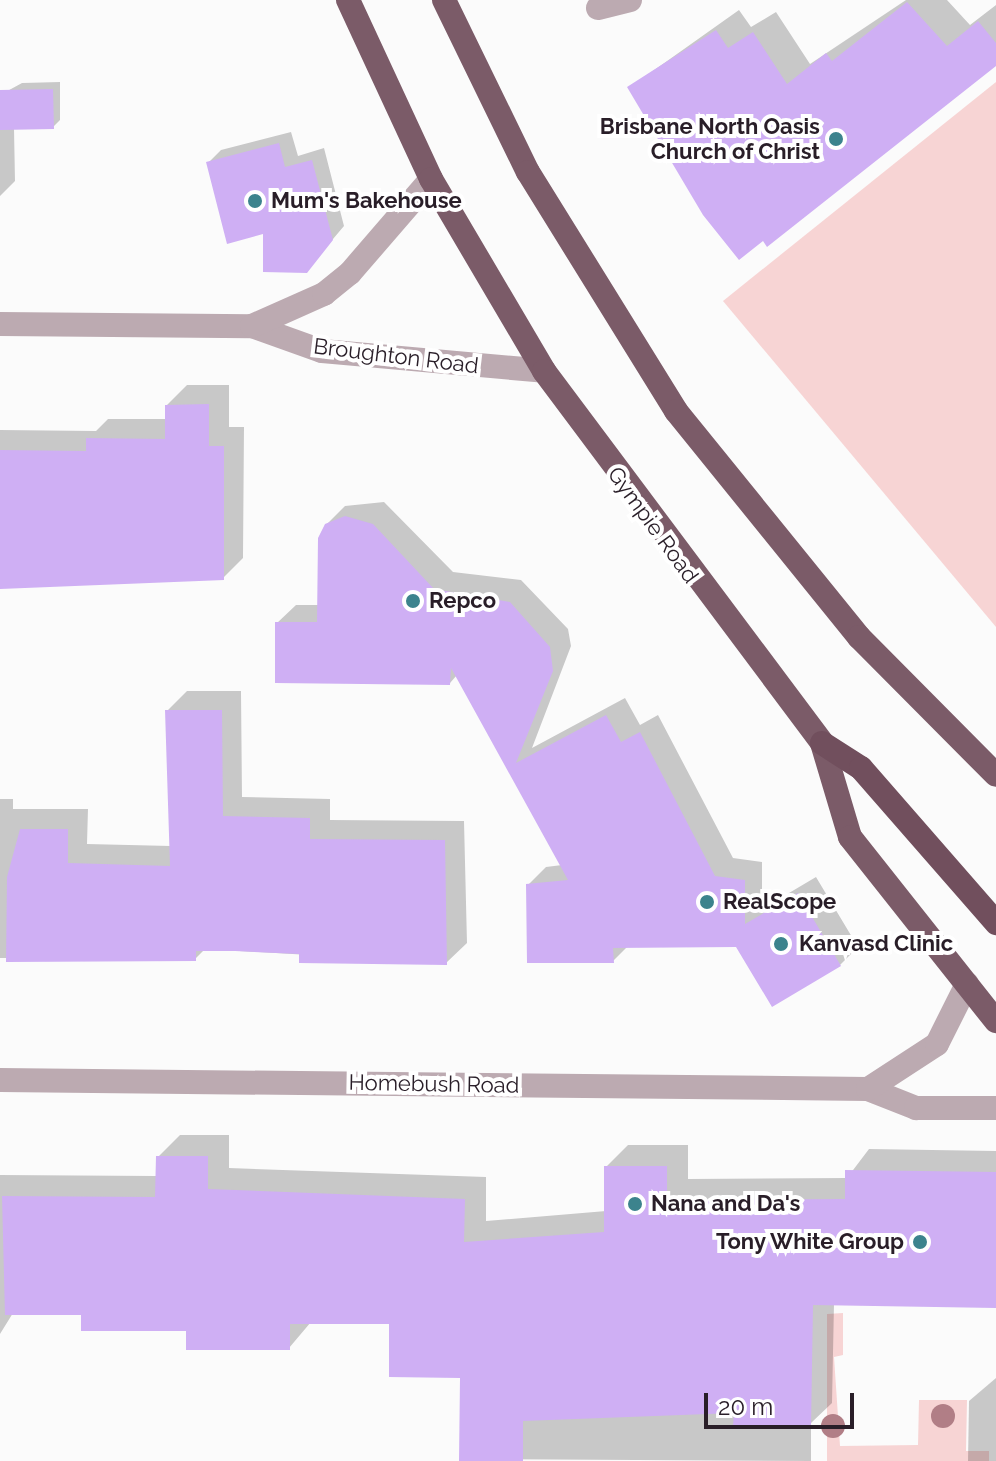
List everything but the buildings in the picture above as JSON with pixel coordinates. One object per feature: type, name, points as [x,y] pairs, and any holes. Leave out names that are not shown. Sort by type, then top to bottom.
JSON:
[{"type":"highway","name":"Gympie Road","points":[[348,0],[431,179],[544,371],[822,743],[850,837],[996,1021]]},
{"type":"highway","points":[[444,0],[528,172],[676,411],[859,637],[996,775]]},
{"type":"highway","points":[[822,743],[861,768],[996,923]]},
{"type":"street","points":[[598,8],[630,0]]},
{"type":"street","name":"Broughton Road","points":[[252,326],[324,294],[350,273],[431,179]]},
{"type":"street","name":"Broughton Road","points":[[0,324],[252,326],[322,351],[544,371]]},
{"type":"street","points":[[868,1089],[937,1044],[967,984]]},
{"type":"street","name":"Homebush Road","points":[[0,1080],[868,1089],[916,1108],[996,1108]]},
{"type":"shaded area","points":[[996,82],[996,627],[723,301]]},
{"type":"shaded area","points":[[843,1313],[843,1355],[834,1357],[840,1446],[918,1445],[919,1400],[967,1400],[966,1451],[989,1451],[989,1461],[827,1461],[827,1314]]},
{"type":"place","name":"Brisbane North Oasis Church of Christ","points":[[836,139]]},
{"type":"place","name":"Mum's Bakehouse","points":[[255,201]]},
{"type":"place","name":"Repco","points":[[413,601]]},
{"type":"place","name":"RealScope","points":[[707,902]]},
{"type":"place","name":"Kanvasd Clinic","points":[[781,944]]},
{"type":"place","name":"Nana and Da's","points":[[635,1204]]},
{"type":"place","name":"Tony White Group","points":[[920,1242]]}]
